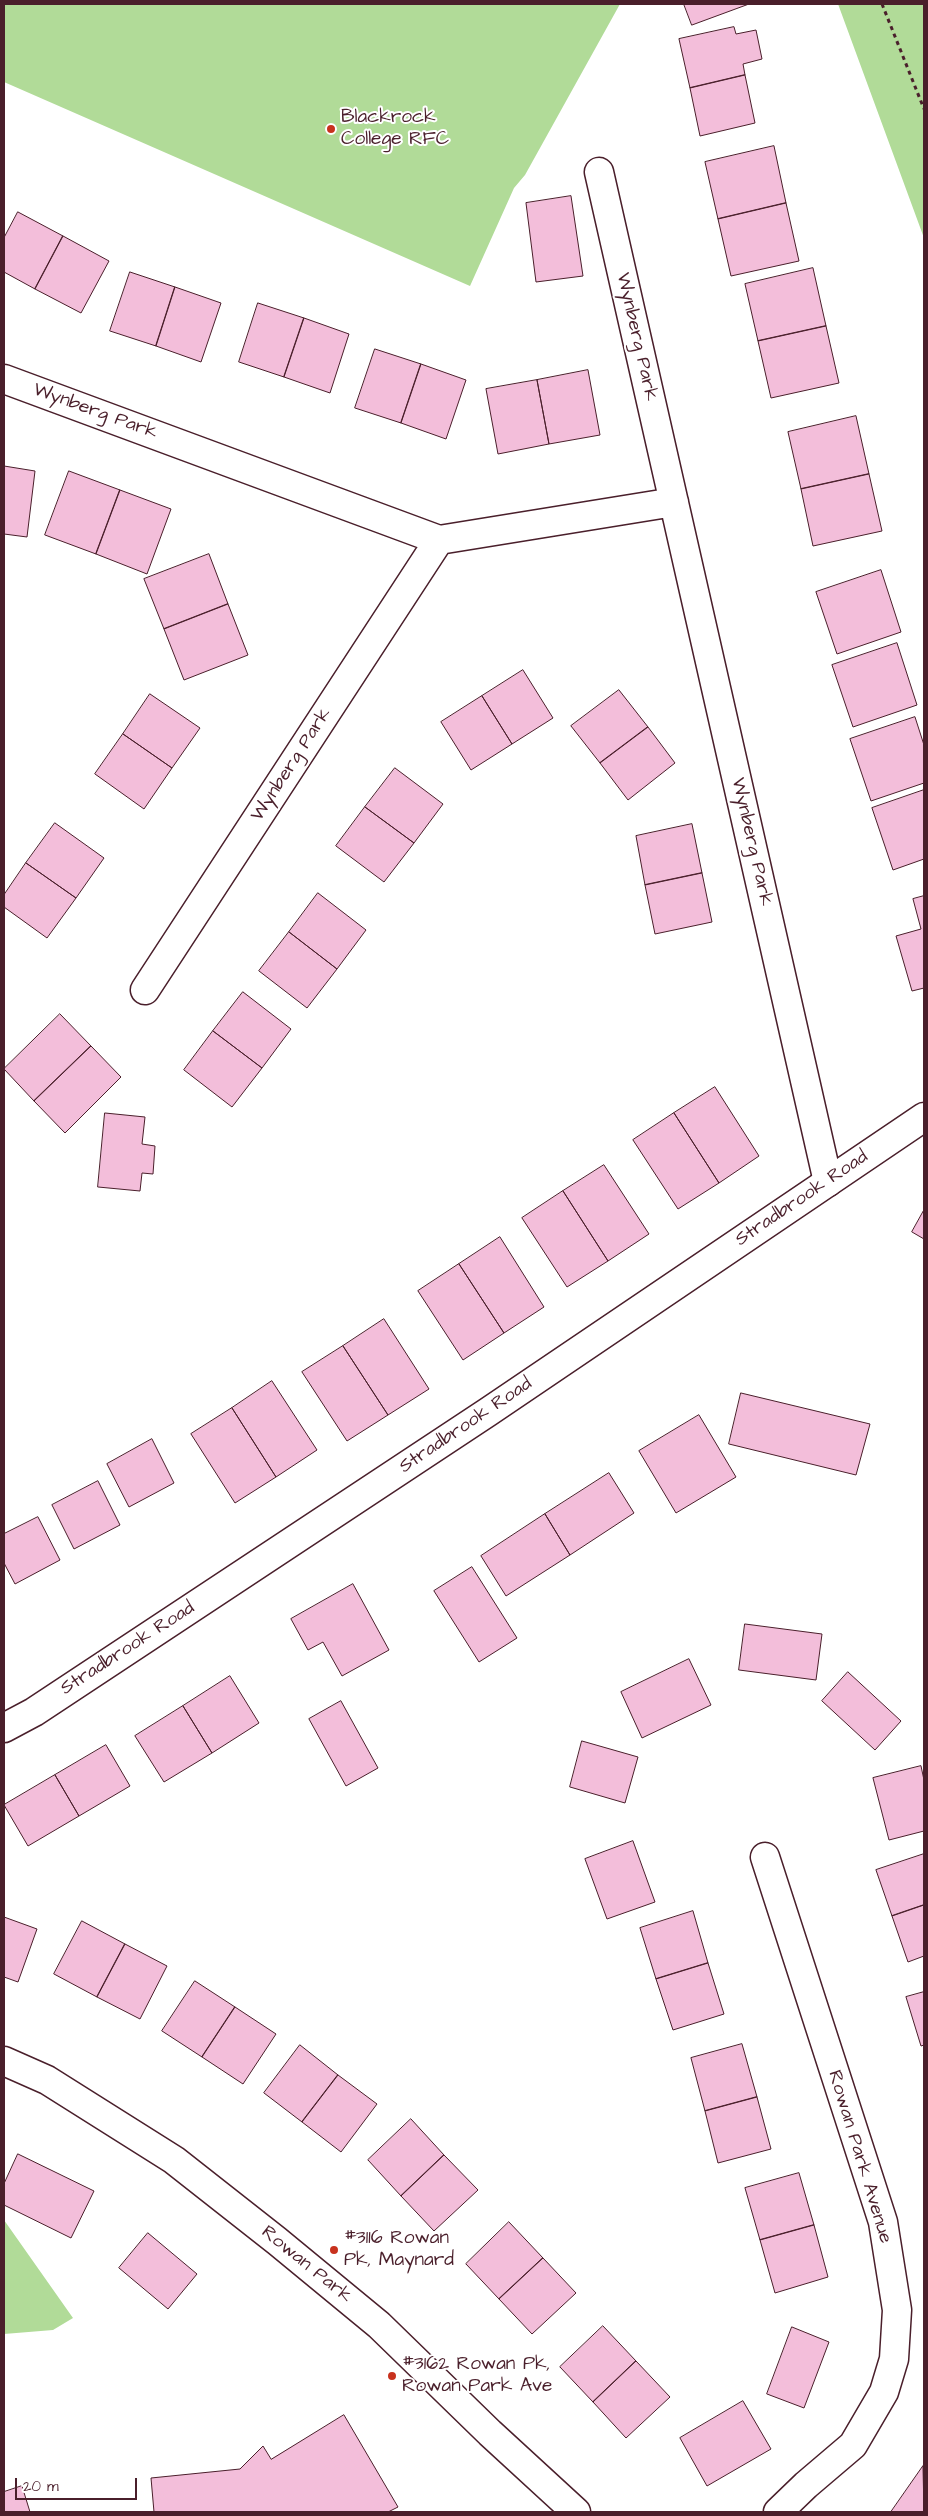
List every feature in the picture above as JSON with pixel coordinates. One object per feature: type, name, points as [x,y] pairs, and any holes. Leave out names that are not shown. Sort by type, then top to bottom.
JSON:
[{"type":"street","name":"Wynberg Park","points":[[599,172],[828,1182]]},
{"type":"street","name":"Wynberg Park","points":[[4,379],[439,540],[674,502]]},
{"type":"street","name":"Wynberg Park","points":[[145,990],[439,540]]},
{"type":"street","name":"Stradbrook Road","points":[[4,1728],[34,1712],[488,1412],[924,1116]]},
{"type":"street","name":"Rowan Park Avenue","points":[[766,1857],[883,2222],[897,2310],[894,2359],[884,2392],[853,2445],[806,2484],[778,2512]]},
{"type":"street","name":"Rowan Park","points":[[4,2061],[47,2080],[174,2160],[255,2223],[379,2325],[490,2433],[576,2512]]},
{"type":"path","points":[[882,4],[924,109]]},
{"type":"green space","name":"Blackrock College RFC","points":[[4,4],[620,4],[525,175],[514,188],[470,286],[4,82]]},
{"type":"green space","points":[[838,4],[924,4],[924,238]]},
{"type":"green space","points":[[4,2220],[73,2318],[53,2330],[4,2334]]},
{"type":"building","points":[[684,4],[749,4],[692,25]]},
{"type":"building","points":[[734,27],[736,34],[756,30],[762,59],[743,64],[745,75],[690,88],[679,39]]},
{"type":"building","points":[[745,75],[755,123],[700,136],[690,88]]},
{"type":"building","points":[[774,146],[786,203],[718,219],[705,162]]},
{"type":"building","points":[[571,196],[583,276],[536,282],[526,203]]},
{"type":"building","points":[[786,203],[799,261],[731,276],[718,219]]},
{"type":"building","points":[[18,212],[63,236],[35,289],[4,272],[4,238]]},
{"type":"building","points":[[63,236],[109,261],[81,313],[35,289]]},
{"type":"building","points":[[813,268],[826,326],[758,341],[745,284]]},
{"type":"building","points":[[130,272],[175,287],[156,346],[110,331]]},
{"type":"building","points":[[175,287],[221,303],[201,362],[156,346]]},
{"type":"building","points":[[258,303],[304,318],[284,377],[239,362]]},
{"type":"building","points":[[304,318],[349,334],[330,393],[284,377]]},
{"type":"building","points":[[826,326],[839,383],[771,398],[758,341]]},
{"type":"building","points":[[375,349],[421,364],[401,423],[355,408]]},
{"type":"building","points":[[421,364],[466,380],[446,439],[401,423]]},
{"type":"building","points":[[588,370],[600,435],[549,444],[537,380]]},
{"type":"building","points":[[537,380],[549,444],[498,454],[486,389]]},
{"type":"building","points":[[856,416],[869,474],[801,489],[788,432]]},
{"type":"building","points":[[4,466],[35,471],[27,537],[4,534]]},
{"type":"building","points":[[69,471],[120,490],[96,554],[45,535]]},
{"type":"building","points":[[869,474],[882,531],[813,546],[801,489]]},
{"type":"building","points":[[120,490],[171,509],[147,574],[96,554]]},
{"type":"building","points":[[209,554],[228,604],[164,629],[144,579]]},
{"type":"building","points":[[881,570],[901,632],[837,654],[816,592]]},
{"type":"building","points":[[228,604],[248,655],[184,680],[164,629]]},
{"type":"building","points":[[897,643],[917,705],[853,727],[832,665]]},
{"type":"building","points":[[523,670],[553,718],[512,744],[482,696]]},
{"type":"building","points":[[619,690],[648,727],[600,763],[571,726]]},
{"type":"building","points":[[150,694],[200,728],[172,768],[123,734]]},
{"type":"building","points":[[482,696],[512,744],[471,770],[441,722]]},
{"type":"building","points":[[915,717],[924,745],[924,783],[871,801],[850,739]]},
{"type":"building","points":[[648,727],[675,763],[628,800],[600,763]]},
{"type":"building","points":[[123,734],[172,768],[144,809],[95,774]]},
{"type":"building","points":[[395,768],[443,804],[414,843],[365,807]]},
{"type":"building","points":[[924,790],[924,859],[893,870],[872,808]]},
{"type":"building","points":[[365,807],[414,843],[384,882],[336,846]]},
{"type":"building","points":[[55,823],[104,858],[76,898],[26,863]]},
{"type":"building","points":[[692,824],[702,873],[645,885],[636,836]]},
{"type":"building","points":[[26,863],[76,898],[47,938],[4,907],[4,895]]},
{"type":"building","points":[[702,873],[712,922],[655,934],[645,885]]},
{"type":"building","points":[[318,893],[366,930],[337,969],[289,932]]},
{"type":"building","points":[[924,896],[924,988],[912,991],[896,936],[921,929],[913,899]]},
{"type":"building","points":[[289,932],[337,969],[307,1008],[259,971]]},
{"type":"building","points":[[243,992],[291,1029],[262,1068],[213,1031]]},
{"type":"building","points":[[60,1014],[91,1046],[34,1101],[4,1069]]},
{"type":"building","points":[[213,1031],[262,1068],[232,1107],[184,1070]]},
{"type":"building","points":[[91,1046],[121,1077],[65,1133],[34,1101]]},
{"type":"building","points":[[715,1087],[759,1156],[719,1183],[674,1113]]},
{"type":"building","points":[[105,1113],[145,1117],[142,1144],[155,1146],[153,1174],[142,1173],[140,1191],[98,1187]]},
{"type":"building","points":[[674,1113],[719,1183],[678,1209],[633,1140]]},
{"type":"building","points":[[604,1165],[649,1234],[608,1261],[563,1191]]},
{"type":"building","points":[[563,1191],[608,1261],[567,1287],[522,1218]]},
{"type":"building","points":[[924,1210],[924,1239],[912,1232]]},
{"type":"building","points":[[500,1237],[544,1307],[504,1333],[459,1264]]},
{"type":"building","points":[[459,1264],[504,1333],[463,1360],[418,1291]]},
{"type":"building","points":[[384,1319],[429,1389],[388,1415],[343,1346]]},
{"type":"building","points":[[343,1346],[388,1415],[347,1441],[302,1372]]},
{"type":"building","points":[[272,1381],[317,1450],[276,1477],[232,1408]]},
{"type":"building","points":[[741,1393],[870,1424],[856,1475],[729,1444]]},
{"type":"building","points":[[232,1408],[276,1477],[235,1503],[191,1434]]},
{"type":"building","points":[[699,1415],[736,1477],[676,1513],[639,1451]]},
{"type":"building","points":[[152,1439],[174,1483],[129,1507],[107,1464]]},
{"type":"building","points":[[609,1473],[634,1513],[570,1555],[545,1514]]},
{"type":"building","points":[[98,1481],[120,1525],[74,1549],[52,1505]]},
{"type":"building","points":[[545,1514],[570,1555],[506,1596],[481,1556]]},
{"type":"building","points":[[38,1517],[60,1560],[15,1584],[4,1563],[4,1534]]},
{"type":"building","points":[[472,1567],[517,1638],[479,1662],[434,1591]]},
{"type":"building","points":[[353,1584],[389,1650],[342,1676],[323,1642],[308,1650],[291,1619]]},
{"type":"building","points":[[745,1624],[822,1634],[816,1680],[739,1670]]},
{"type":"building","points":[[689,1659],[711,1705],[642,1738],[621,1692]]},
{"type":"building","points":[[848,1672],[901,1721],[875,1750],[822,1701]]},
{"type":"building","points":[[230,1676],[259,1723],[212,1753],[183,1706]]},
{"type":"building","points":[[341,1701],[378,1768],[346,1786],[309,1719]]},
{"type":"building","points":[[183,1706],[212,1753],[164,1782],[135,1736]]},
{"type":"building","points":[[582,1741],[638,1757],[625,1803],[570,1787]]},
{"type":"building","points":[[106,1745],[130,1786],[79,1816],[55,1775]]},
{"type":"building","points":[[921,1766],[924,1780],[924,1831],[889,1840],[873,1778]]},
{"type":"building","points":[[55,1775],[79,1816],[28,1846],[4,1805]]},
{"type":"building","points":[[633,1841],[655,1902],[607,1919],[585,1859]]},
{"type":"building","points":[[924,1854],[924,1905],[892,1916],[876,1870]]},
{"type":"building","points":[[924,1905],[924,1956],[908,1962],[892,1916]]},
{"type":"building","points":[[693,1911],[708,1963],[656,1979],[640,1928]]},
{"type":"building","points":[[4,1917],[37,1929],[18,1982],[4,1977]]},
{"type":"building","points":[[82,1921],[125,1944],[97,1997],[54,1974]]},
{"type":"building","points":[[125,1944],[167,1966],[140,2019],[97,1997]]},
{"type":"building","points":[[708,1963],[724,2014],[673,2030],[656,1979]]},
{"type":"building","points":[[195,1981],[235,2007],[202,2057],[162,2031]]},
{"type":"building","points":[[924,1992],[924,2045],[921,2046],[906,1997]]},
{"type":"building","points":[[235,2007],[276,2034],[243,2084],[202,2057]]},
{"type":"building","points":[[742,2044],[757,2097],[705,2111],[691,2058]]},
{"type":"building","points":[[300,2045],[338,2075],[302,2122],[264,2093]]},
{"type":"building","points":[[338,2075],[377,2104],[341,2152],[302,2122]]},
{"type":"building","points":[[757,2097],[771,2149],[718,2163],[705,2111]]},
{"type":"building","points":[[411,2119],[444,2155],[401,2196],[368,2160]]},
{"type":"building","points":[[18,2154],[94,2191],[71,2238],[4,2205],[4,2184]]},
{"type":"building","points":[[444,2155],[478,2190],[434,2231],[401,2196]]},
{"type":"building","points":[[799,2173],[814,2225],[760,2240],[745,2188]]},
{"type":"building","points":[[509,2222],[543,2258],[499,2299],[466,2264]]},
{"type":"building","points":[[814,2225],[828,2277],[775,2293],[760,2240]]},
{"type":"building","points":[[148,2233],[197,2274],[168,2309],[119,2268]]},
{"type":"building","points":[[543,2258],[576,2293],[532,2334],[499,2299]]},
{"type":"building","points":[[603,2326],[636,2361],[593,2402],[560,2367]]},
{"type":"building","points":[[792,2327],[829,2342],[804,2408],[767,2394]]},
{"type":"building","points":[[636,2361],[670,2397],[626,2438],[593,2402]]},
{"type":"building","points":[[743,2401],[771,2449],[707,2486],[680,2438]]},
{"type":"building","points":[[344,2415],[398,2507],[388,2512],[154,2512],[151,2478],[240,2469],[263,2446],[271,2459]]},
{"type":"building","points":[[923,2466],[924,2512],[891,2512]]},
{"type":"building","points":[[22,2486],[30,2512],[4,2512],[4,2492]]},
{"type":"place","name":"Blackrock College RFC","points":[[331,129]]},
{"type":"place","name":"#3116 Rowan Pk, Maynard","points":[[334,2250]]},
{"type":"place","name":"#3162 Rowan Pk, Rowan Park Ave","points":[[392,2376]]}]
